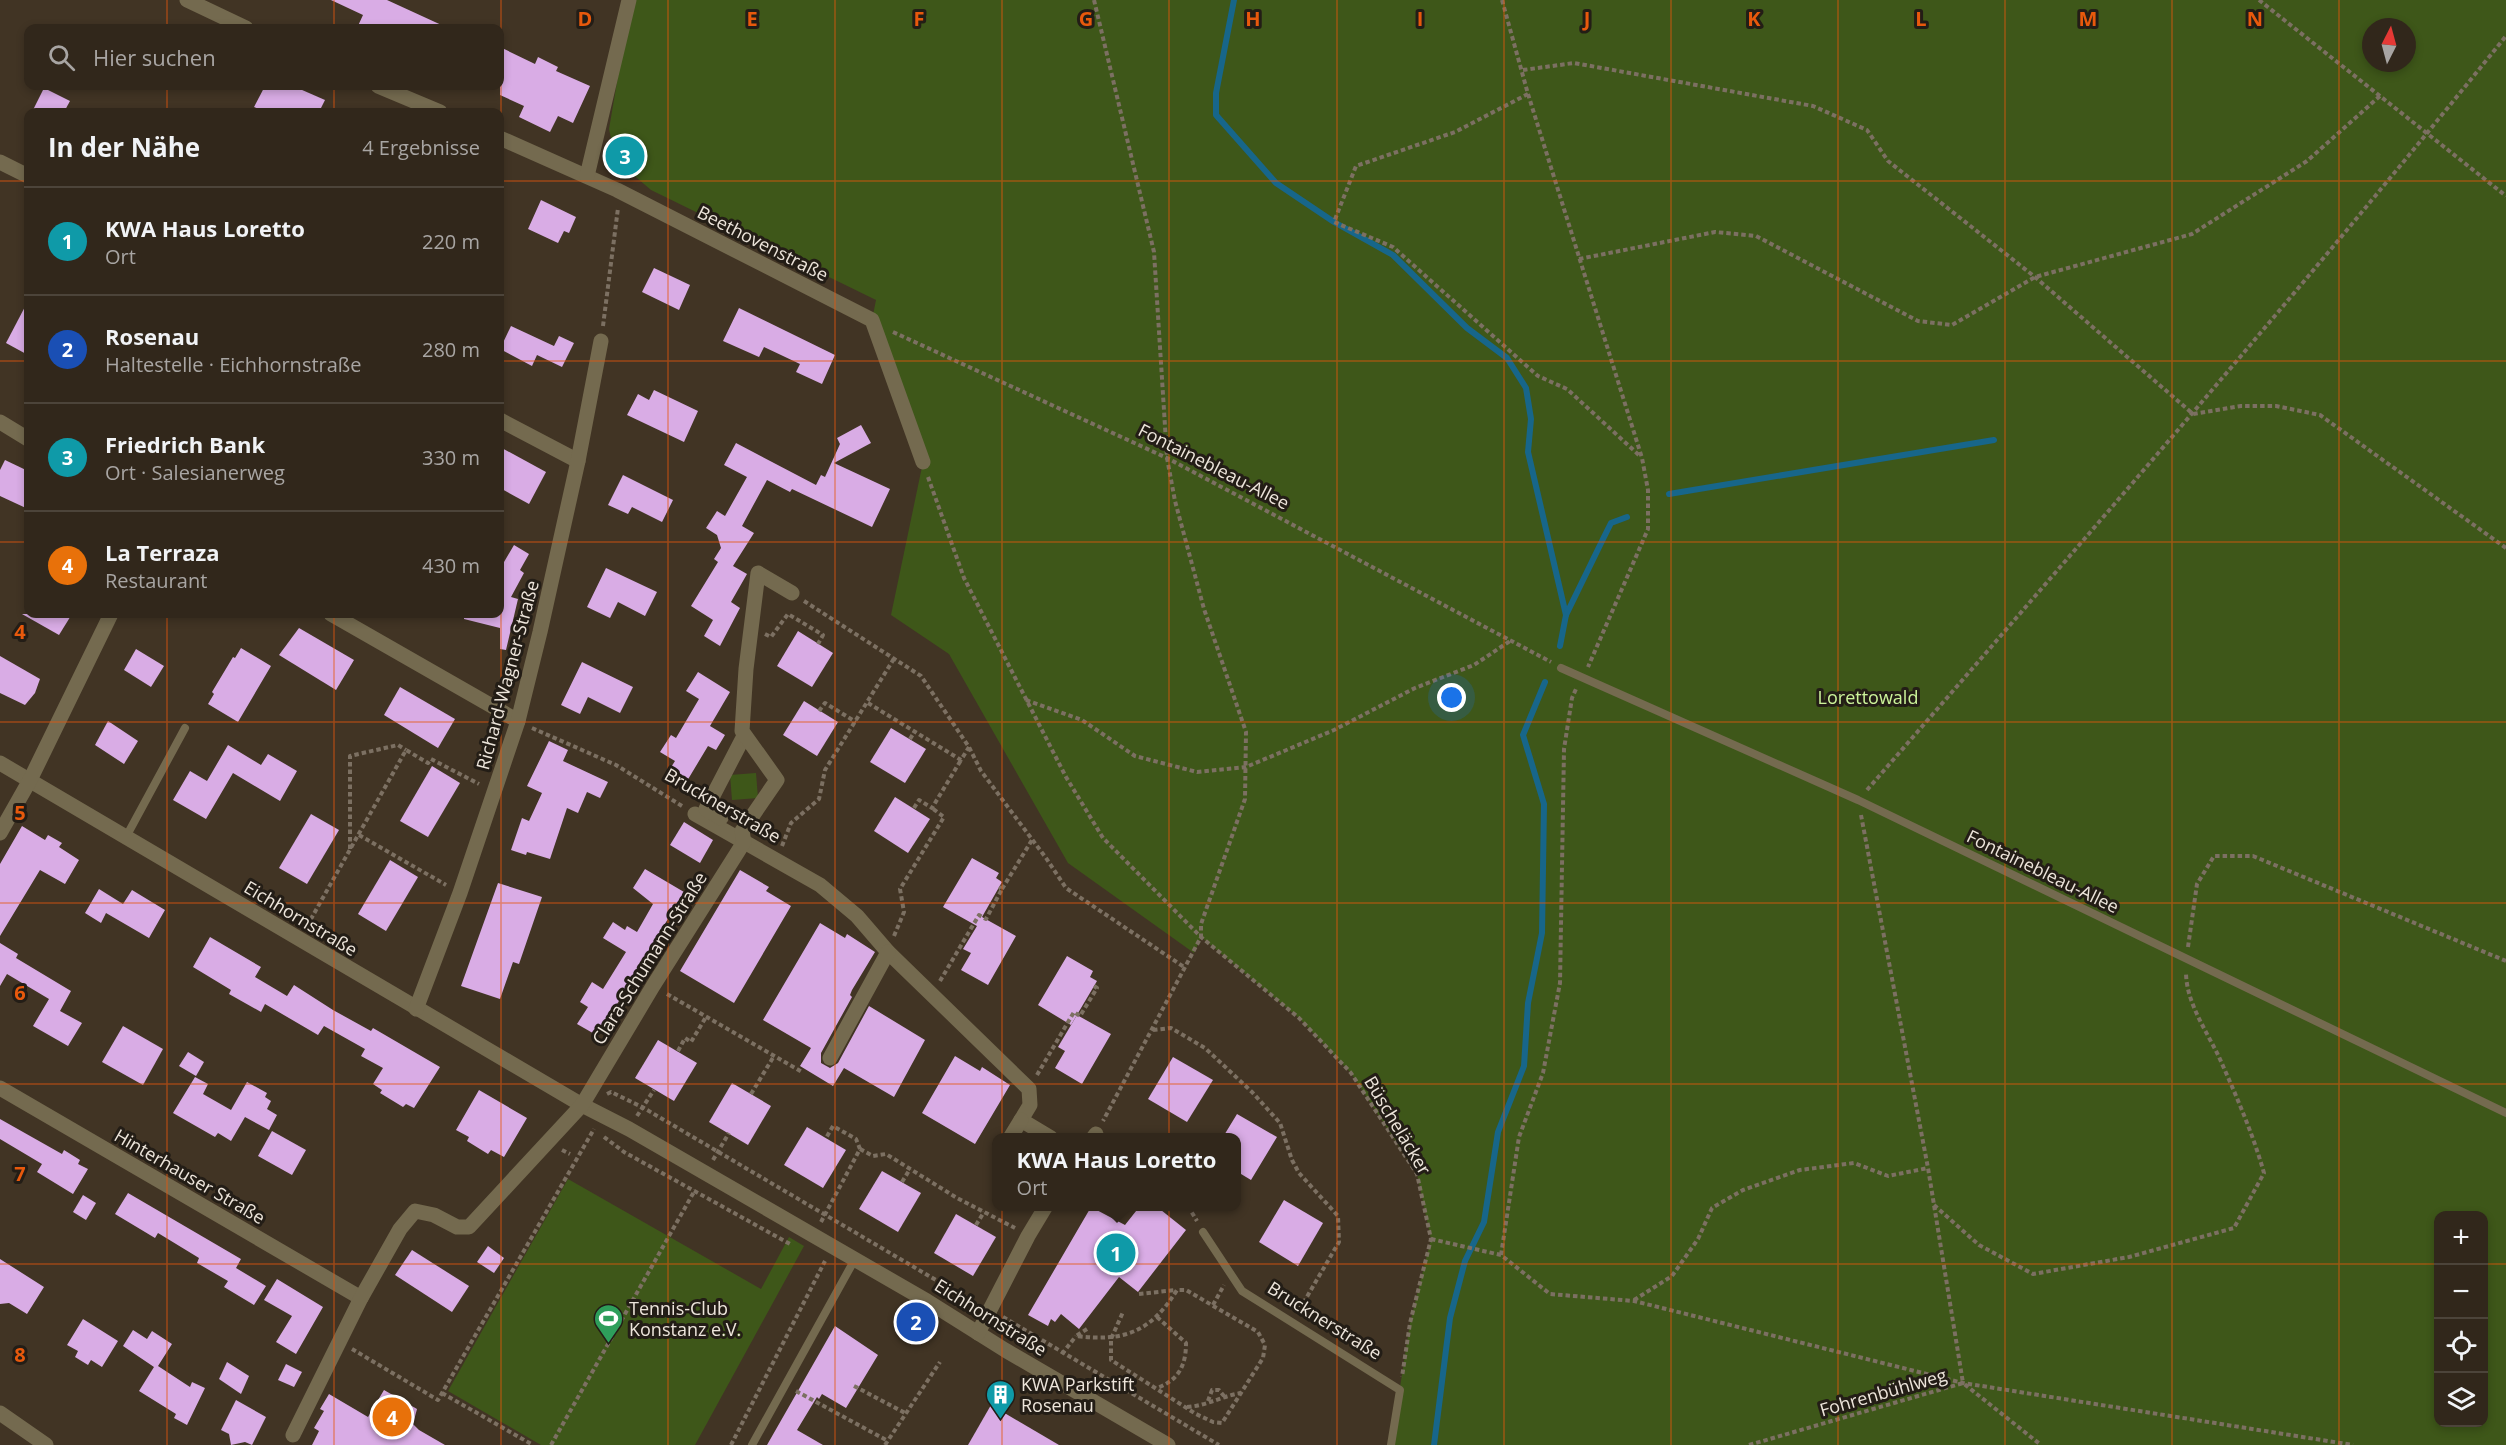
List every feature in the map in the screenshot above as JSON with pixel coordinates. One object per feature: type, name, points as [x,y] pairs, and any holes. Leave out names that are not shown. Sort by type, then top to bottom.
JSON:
[{"type":"street","points":[[187,0],[238,24]]},
{"type":"street","points":[[587,176],[628,0]]},
{"type":"street","points":[[388,90],[430,108]]},
{"type":"street","name":"Beethovenstraße","points":[[504,140],[617,190],[872,320]]},
{"type":"street","points":[[0,162],[24,174]]},
{"type":"street","points":[[872,320],[923,462]]},
{"type":"street","name":"Richard-Wagner-Straße","points":[[416,1009],[460,893],[518,721],[578,461],[601,341]]},
{"type":"street","points":[[0,422],[24,437]]},
{"type":"street","points":[[504,422],[578,461]]},
{"type":"street","points":[[743,837],[706,809],[744,736],[742,731],[746,669],[758,573],[792,593]]},
{"type":"street","points":[[0,833],[30,780],[109,618]]},
{"type":"street","points":[[338,618],[518,721]]},
{"type":"street","name":"Clara-Schumann-Straße","points":[[582,1105],[777,780],[744,736]]},
{"type":"street","name":"Eichhornstraße","points":[[0,763],[416,1009],[927,1301],[1168,1445]]},
{"type":"street","name":"Brucknerstraße","points":[[695,814],[743,837],[820,885],[857,916],[888,952],[1029,1089]]},
{"type":"street","points":[[830,1058],[888,952]]},
{"type":"street","name":"Hinterhauser Straße","points":[[0,1088],[361,1298]]},
{"type":"street","points":[[1013,1133],[1030,1105],[1029,1089]]},
{"type":"street","points":[[293,1435],[361,1298],[400,1229],[415,1211],[434,1215],[457,1227],[470,1227],[582,1105]]},
{"type":"street","points":[[1021,1120],[1044,1133]]},
{"type":"street","points":[[978,1333],[1043,1211]]},
{"type":"street","points":[[0,1413],[46,1445]]},
{"type":"lane","name":"Fontainebleau-Allee","points":[[1561,668],[1858,800],[2506,1113]]},
{"type":"lane","points":[[126,837],[185,728]]},
{"type":"lane","name":"Brucknerstraße","points":[[1203,1232],[1242,1292],[1293,1321],[1400,1390]]},
{"type":"lane","points":[[752,1445],[855,1259]]},
{"type":"lane","points":[[1391,1445],[1400,1390]]},
{"type":"path","points":[[1094,0],[1154,252],[1167,458],[1175,501],[1204,609],[1246,732],[1245,799],[1201,924],[1201,937],[1096,1133]]},
{"type":"path","points":[[1502,0],[1528,94],[1642,458],[1648,490],[1648,529],[1584,677],[1572,698],[1564,749],[1560,983],[1543,1073],[1519,1137],[1502,1255]]},
{"type":"path","points":[[2259,0],[2506,196]]},
{"type":"path","points":[[1963,1383],[1928,1168],[1858,800],[2193,414],[2506,36]]},
{"type":"path","points":[[1523,70],[1574,63],[1813,106],[1867,130],[1888,161],[2035,277],[2193,414]]},
{"type":"path","points":[[1528,94],[1455,132],[1356,166],[1334,222],[1394,247],[1538,376],[1567,389],[1642,458]]},
{"type":"path","points":[[1579,259],[1714,232],[1756,236],[1918,321],[1952,325],[2035,277],[2192,234],[2307,161],[2380,96]]},
{"type":"path","points":[[601,341],[619,199],[617,190]]},
{"type":"path","name":"Fontainebleau-Allee","points":[[872,320],[897,334],[1167,458],[1536,653]]},
{"type":"path","points":[[2193,414],[2241,406],[2276,406],[2319,415],[2506,548]]},
{"type":"path","name":"Büscheläcker","points":[[923,462],[964,578],[1066,777],[1103,838],[1201,937],[1299,1018],[1351,1072],[1417,1174],[1431,1239],[1410,1323],[1400,1390]]},
{"type":"path","points":[[792,593],[895,657],[921,676],[969,747],[981,771],[1066,888],[1184,967]]},
{"type":"path","points":[[752,626],[771,637],[788,614],[823,635],[818,644]]},
{"type":"path","points":[[1025,700],[1082,720],[1135,756],[1197,772],[1246,766],[1334,730],[1415,688],[1474,664],[1510,641]]},
{"type":"path","points":[[776,859],[791,823],[819,799],[825,770],[895,657]]},
{"type":"path","points":[[819,711],[825,703],[856,722]]},
{"type":"path","points":[[868,703],[961,760]]},
{"type":"path","name":"Brucknerstraße","points":[[518,721],[616,765],[695,814]]},
{"type":"path","points":[[910,739],[915,731]]},
{"type":"path","points":[[350,850],[350,756],[398,745],[428,763],[431,759],[495,793]]},
{"type":"path","points":[[932,808],[969,747]]},
{"type":"path","points":[[299,939],[406,750]]},
{"type":"path","points":[[888,952],[904,912],[900,889],[944,816],[919,800],[914,808]]},
{"type":"path","points":[[359,835],[460,893]]},
{"type":"path","points":[[932,995],[980,915],[986,918],[1001,888],[1032,840]]},
{"type":"path","points":[[1934,1204],[1979,1245],[2033,1274],[2129,1257],[2234,1228],[2264,1173],[2256,1145],[2224,1069],[2186,989],[2186,958],[2198,884],[2214,856],[2253,856],[2506,961]]},
{"type":"path","points":[[653,986],[802,1072]]},
{"type":"path","points":[[1029,1089],[1068,1026],[1074,1012],[1080,1016],[1097,988],[1094,986]]},
{"type":"path","points":[[678,1052],[685,1038],[692,1042],[706,1017]]},
{"type":"path","points":[[1152,1030],[1171,1028],[1205,1048],[1252,1092],[1280,1123],[1292,1160],[1299,1173],[1338,1216],[1339,1242],[1293,1321]]},
{"type":"path","points":[[751,1094],[774,1056]]},
{"type":"path","points":[[629,1129],[654,1090]]},
{"type":"path","points":[[798,1248],[624,1152],[595,1129],[582,1105],[611,1092],[642,1107],[988,1311]]},
{"type":"path","points":[[826,1138],[833,1126],[856,1139],[860,1149],[873,1156],[886,1154],[1028,1236]]},
{"type":"path","points":[[340,1342],[438,1400],[595,1129]]},
{"type":"path","points":[[550,1445],[729,1134]]},
{"type":"path","points":[[815,1237],[860,1149]]},
{"type":"path","points":[[1634,1301],[1672,1276],[1698,1239],[1712,1208],[1743,1190],[1800,1170],[1854,1163],[1888,1176],[1928,1168]]},
{"type":"path","points":[[902,1182],[910,1169]]},
{"type":"path","points":[[976,1226],[984,1212]]},
{"type":"path","points":[[1431,1239],[1502,1255],[1550,1294],[1634,1301],[1963,1383],[2353,1445]]},
{"type":"path","points":[[732,1445],[825,1261],[816,1256]]},
{"type":"path","points":[[1213,1305],[1230,1274]]},
{"type":"path","points":[[1076,1336],[1111,1339],[1131,1333],[1151,1323],[1177,1290]]},
{"type":"path","points":[[1123,1312],[1111,1339],[1111,1360],[1186,1407],[1213,1422],[1222,1423],[1263,1358],[1265,1344],[1258,1332],[1186,1290],[1139,1294]]},
{"type":"path","points":[[1156,1317],[1186,1343],[1186,1359],[1180,1373],[1168,1384],[1157,1389]]},
{"type":"path","points":[[1017,1327],[1219,1445]]},
{"type":"path","points":[[1062,1353],[1076,1336],[1087,1329]]},
{"type":"path","points":[[794,1390],[886,1443],[940,1362]]},
{"type":"path","name":"Fohrenbühlweg","points":[[1749,1445],[1963,1383],[2041,1445]]},
{"type":"path","points":[[854,1386],[907,1414]]},
{"type":"path","points":[[1186,1407],[1203,1406],[1212,1390],[1219,1390],[1224,1396]]},
{"type":"path","points":[[442,1393],[533,1445]]},
{"type":"path","points":[[1207,1402],[1241,1393]]},
{"type":"green space","name":"Lorettowald","points":[[631,0],[2506,0],[2506,1445],[1391,1445],[1410,1323],[1431,1239],[1417,1174],[1351,1073],[1299,1018],[1201,937],[1194,953],[1068,863],[949,654],[891,615],[923,462],[872,320],[876,300],[651,190],[616,160],[609,129]]},
{"type":"green space","points":[[756,773],[758,798],[732,800],[730,775]]},
{"type":"green space","name":"Tennis-Club Konstanz e.V.","points":[[568,1179],[761,1289],[789,1237],[804,1246],[695,1445],[541,1445],[448,1391]]},
{"type":"building","points":[[331,0],[387,0],[439,24],[359,24],[363,15]]},
{"type":"building","points":[[504,49],[535,64],[538,57],[558,67],[556,71],[590,86],[573,123],[558,116],[550,132],[519,117],[524,106],[500,95],[500,90],[504,90]]},
{"type":"building","points":[[43,90],[48,90],[70,101],[66,108],[34,108]]},
{"type":"building","points":[[263,90],[302,90],[325,100],[321,108],[254,107]]},
{"type":"building","points":[[541,200],[576,217],[569,233],[564,231],[558,243],[528,229]]},
{"type":"building","points":[[654,268],[690,285],[679,310],[642,292]]},
{"type":"building","points":[[739,308],[835,355],[822,384],[796,372],[800,364],[764,347],[759,357],[723,341]]},
{"type":"building","points":[[24,309],[24,353],[6,343]]},
{"type":"building","points":[[511,326],[554,346],[559,336],[574,343],[562,367],[537,355],[532,366],[504,351],[504,341]]},
{"type":"building","points":[[654,390],[698,411],[684,442],[627,415],[638,394],[649,400]]},
{"type":"building","points":[[861,425],[871,443],[834,463],[890,489],[872,527],[792,489],[790,492],[767,480],[742,526],[754,533],[733,566],[747,574],[731,602],[740,608],[720,646],[704,636],[713,620],[691,606],[718,562],[714,559],[721,548],[717,535],[706,528],[717,511],[725,516],[747,477],[724,465],[736,443],[816,485],[821,475],[825,477],[840,444],[837,438]]},
{"type":"building","points":[[504,449],[546,472],[529,504],[504,490]]},
{"type":"building","points":[[5,460],[24,469],[24,507],[0,496],[0,470]]},
{"type":"building","points":[[623,475],[673,500],[662,522],[632,507],[628,514],[608,505]]},
{"type":"building","points":[[514,545],[529,554],[520,570],[524,573],[511,597],[518,599],[506,650],[500,649],[500,628],[464,619],[504,618],[504,562]]},
{"type":"building","points":[[606,568],[657,592],[645,616],[618,602],[610,618],[587,607]]},
{"type":"building","points":[[29,618],[70,618],[59,635]]},
{"type":"building","points":[[299,628],[354,660],[336,690],[279,655]]},
{"type":"building","points":[[798,631],[833,653],[812,687],[777,666]]},
{"type":"building","points":[[241,648],[271,666],[238,722],[208,704],[214,694],[212,692]]},
{"type":"building","points":[[136,649],[164,666],[151,687],[124,670]]},
{"type":"building","points":[[0,656],[40,679],[35,693],[25,705],[0,693]]},
{"type":"building","points":[[582,662],[633,687],[620,713],[588,697],[580,714],[561,705]]},
{"type":"building","points":[[698,672],[730,692],[710,726],[725,735],[716,750],[708,746],[684,786],[666,775],[675,761],[660,752],[671,735],[676,738],[699,699],[686,691]]},
{"type":"building","points":[[400,687],[455,719],[438,748],[384,715]]},
{"type":"building","points":[[804,701],[838,722],[817,756],[783,735]]},
{"type":"building","points":[[108,721],[138,741],[124,764],[95,745]]},
{"type":"building","points":[[891,728],[926,749],[905,783],[870,762]]},
{"type":"building","points":[[549,741],[568,750],[563,761],[608,782],[600,798],[587,792],[578,813],[567,808],[550,859],[511,850],[522,818],[529,821],[542,793],[527,786]]},
{"type":"building","points":[[228,745],[261,765],[268,754],[297,771],[280,801],[233,773],[206,819],[173,800],[190,771],[207,781]]},
{"type":"building","points":[[432,766],[460,783],[428,837],[400,821]]},
{"type":"building","points":[[895,797],[930,819],[908,853],[874,831]]},
{"type":"building","points":[[311,814],[339,830],[307,884],[279,868]]},
{"type":"building","points":[[684,822],[713,840],[700,863],[670,845]]},
{"type":"building","points":[[22,826],[45,840],[48,835],[62,843],[59,847],[79,860],[65,884],[40,870],[0,936],[0,864]]},
{"type":"building","points":[[972,858],[999,873],[996,878],[1002,882],[982,917],[1016,936],[988,985],[961,970],[971,953],[963,949],[977,926],[943,907]]},
{"type":"building","points":[[390,860],[418,877],[386,931],[358,914]]},
{"type":"building","points":[[645,869],[684,892],[598,1036],[577,1024],[588,1007],[580,1002],[592,982],[603,989],[626,952],[603,938],[613,922],[625,930],[627,926],[637,932],[653,904],[633,888]]},
{"type":"building","points":[[740,870],[769,887],[766,891],[791,906],[734,1003],[680,971]]},
{"type":"building","points":[[498,883],[542,897],[519,964],[513,962],[500,999],[461,986]]},
{"type":"building","points":[[99,889],[123,904],[132,890],[165,910],[149,938],[106,913],[101,923],[85,913]]},
{"type":"building","points":[[820,923],[845,938],[847,934],[875,952],[852,990],[850,995],[852,997],[821,1053],[821,1063],[830,1068],[838,1063],[869,1006],[925,1040],[894,1097],[844,1068],[833,1086],[800,1066],[811,1048],[763,1020]]},
{"type":"building","points":[[210,937],[261,967],[255,977],[287,996],[294,985],[333,1010],[371,1031],[373,1028],[440,1067],[414,1108],[406,1104],[403,1107],[380,1093],[382,1090],[373,1084],[383,1068],[361,1056],[365,1049],[324,1026],[318,1035],[265,1004],[261,1012],[229,994],[231,990],[193,967]]},
{"type":"building","points":[[0,943],[18,954],[16,958],[71,991],[60,1011],[82,1023],[68,1046],[33,1026],[49,999],[7,974],[0,986]]},
{"type":"building","points":[[1067,956],[1093,971],[1090,977],[1097,981],[1071,1025],[1038,1005]]},
{"type":"building","points":[[1077,1015],[1111,1034],[1082,1084],[1055,1068],[1065,1051],[1058,1047]]},
{"type":"building","points":[[123,1026],[163,1049],[143,1085],[102,1062]]},
{"type":"building","points":[[658,1040],[697,1063],[674,1101],[635,1078]]},
{"type":"building","points":[[188,1052],[204,1062],[196,1076],[179,1066]]},
{"type":"building","points":[[955,1056],[980,1071],[982,1067],[1010,1085],[975,1144],[922,1113]]},
{"type":"building","points":[[1173,1057],[1213,1080],[1187,1122],[1148,1099]]},
{"type":"building","points":[[195,1077],[208,1084],[203,1094],[231,1110],[247,1082],[267,1093],[265,1097],[271,1101],[267,1109],[277,1115],[269,1130],[245,1117],[231,1141],[218,1133],[215,1137],[173,1113]]},
{"type":"building","points":[[732,1083],[771,1106],[748,1145],[709,1122]]},
{"type":"building","points":[[479,1090],[527,1118],[504,1157],[491,1150],[488,1154],[467,1141],[469,1137],[456,1130]]},
{"type":"building","points":[[1237,1114],[1277,1137],[1251,1180],[1241,1174],[1241,1133],[1225,1133]]},
{"type":"building","points":[[0,1119],[62,1154],[64,1150],[80,1160],[78,1164],[88,1169],[73,1194],[37,1172],[42,1164],[0,1139]]},
{"type":"building","points":[[807,1127],[846,1150],[823,1188],[784,1165]]},
{"type":"building","points":[[272,1131],[306,1150],[292,1175],[258,1156]]},
{"type":"building","points":[[882,1171],[921,1193],[898,1232],[859,1209]]},
{"type":"building","points":[[128,1193],[241,1259],[236,1268],[266,1286],[254,1305],[224,1287],[228,1281],[197,1263],[199,1258],[158,1233],[155,1238],[115,1214]]},
{"type":"building","points":[[83,1195],[96,1203],[86,1220],[73,1212]]},
{"type":"building","points":[[1284,1200],[1323,1223],[1298,1266],[1259,1242]]},
{"type":"building","points":[[1089,1211],[1099,1211],[1125,1225],[1136,1211],[1162,1211],[1186,1230],[1138,1292],[1119,1277],[1079,1329],[1061,1314],[1055,1322],[1051,1319],[1048,1326],[1028,1315]]},
{"type":"building","points":[[956,1214],[996,1237],[973,1276],[934,1253]]},
{"type":"building","points":[[488,1246],[504,1258],[494,1273],[477,1262]]},
{"type":"building","points":[[412,1250],[469,1286],[452,1312],[395,1275]]},
{"type":"building","points":[[0,1259],[44,1287],[27,1314],[9,1303],[0,1304]]},
{"type":"building","points":[[277,1279],[323,1307],[296,1354],[276,1342],[292,1316],[264,1300]]},
{"type":"building","points":[[83,1319],[118,1341],[102,1367],[91,1360],[88,1365],[75,1357],[78,1351],[67,1345]]},
{"type":"building","points":[[835,1326],[878,1355],[846,1408],[822,1394],[819,1399],[817,1397],[797,1430],[823,1445],[767,1445]]},
{"type":"building","points":[[133,1330],[147,1339],[152,1331],[172,1344],[158,1366],[190,1387],[192,1382],[205,1388],[187,1425],[174,1418],[176,1414],[139,1391],[154,1367],[123,1346]]},
{"type":"building","points":[[227,1362],[249,1376],[241,1394],[219,1379]]},
{"type":"building","points":[[286,1364],[302,1372],[294,1387],[278,1380]]},
{"type":"building","points":[[384,1390],[417,1409],[413,1424],[445,1445],[312,1445],[319,1431],[314,1428],[324,1411],[320,1409],[329,1394],[368,1417]]},
{"type":"building","points":[[236,1400],[266,1417],[252,1445],[245,1442],[231,1445],[229,1434],[221,1430]]},
{"type":"building","name":"KWA Parkstift Rosenau","points":[[991,1405],[1059,1445],[968,1445]]},
{"type":"waterway","points":[[1234,0],[1216,93],[1216,115],[1276,183],[1334,222],[1393,255],[1467,328],[1507,358],[1526,388],[1531,419],[1528,452],[1566,615]]},
{"type":"waterway","points":[[1669,494],[1994,440]]},
{"type":"waterway","points":[[1560,646],[1566,615],[1611,523],[1627,517]]},
{"type":"waterway","points":[[1434,1445],[1450,1318],[1465,1261],[1484,1222],[1498,1132],[1524,1066],[1528,1003],[1542,933],[1544,804],[1523,735],[1545,682]]},
{"type":"place","name":"Friedrich Bank","points":[[625,156]]},
{"type":"place","name":"KWA Haus Loretto","points":[[1116,1253]]},
{"type":"place","name":"Rosenau","points":[[916,1322]]},
{"type":"place","name":"Tennis-Club Konstanz e.V.","points":[[608,1344]]},
{"type":"place","name":"La Terraza","points":[[392,1417]]},
{"type":"place","name":"KWA Parkstift Rosenau","points":[[1000,1420]]}]
